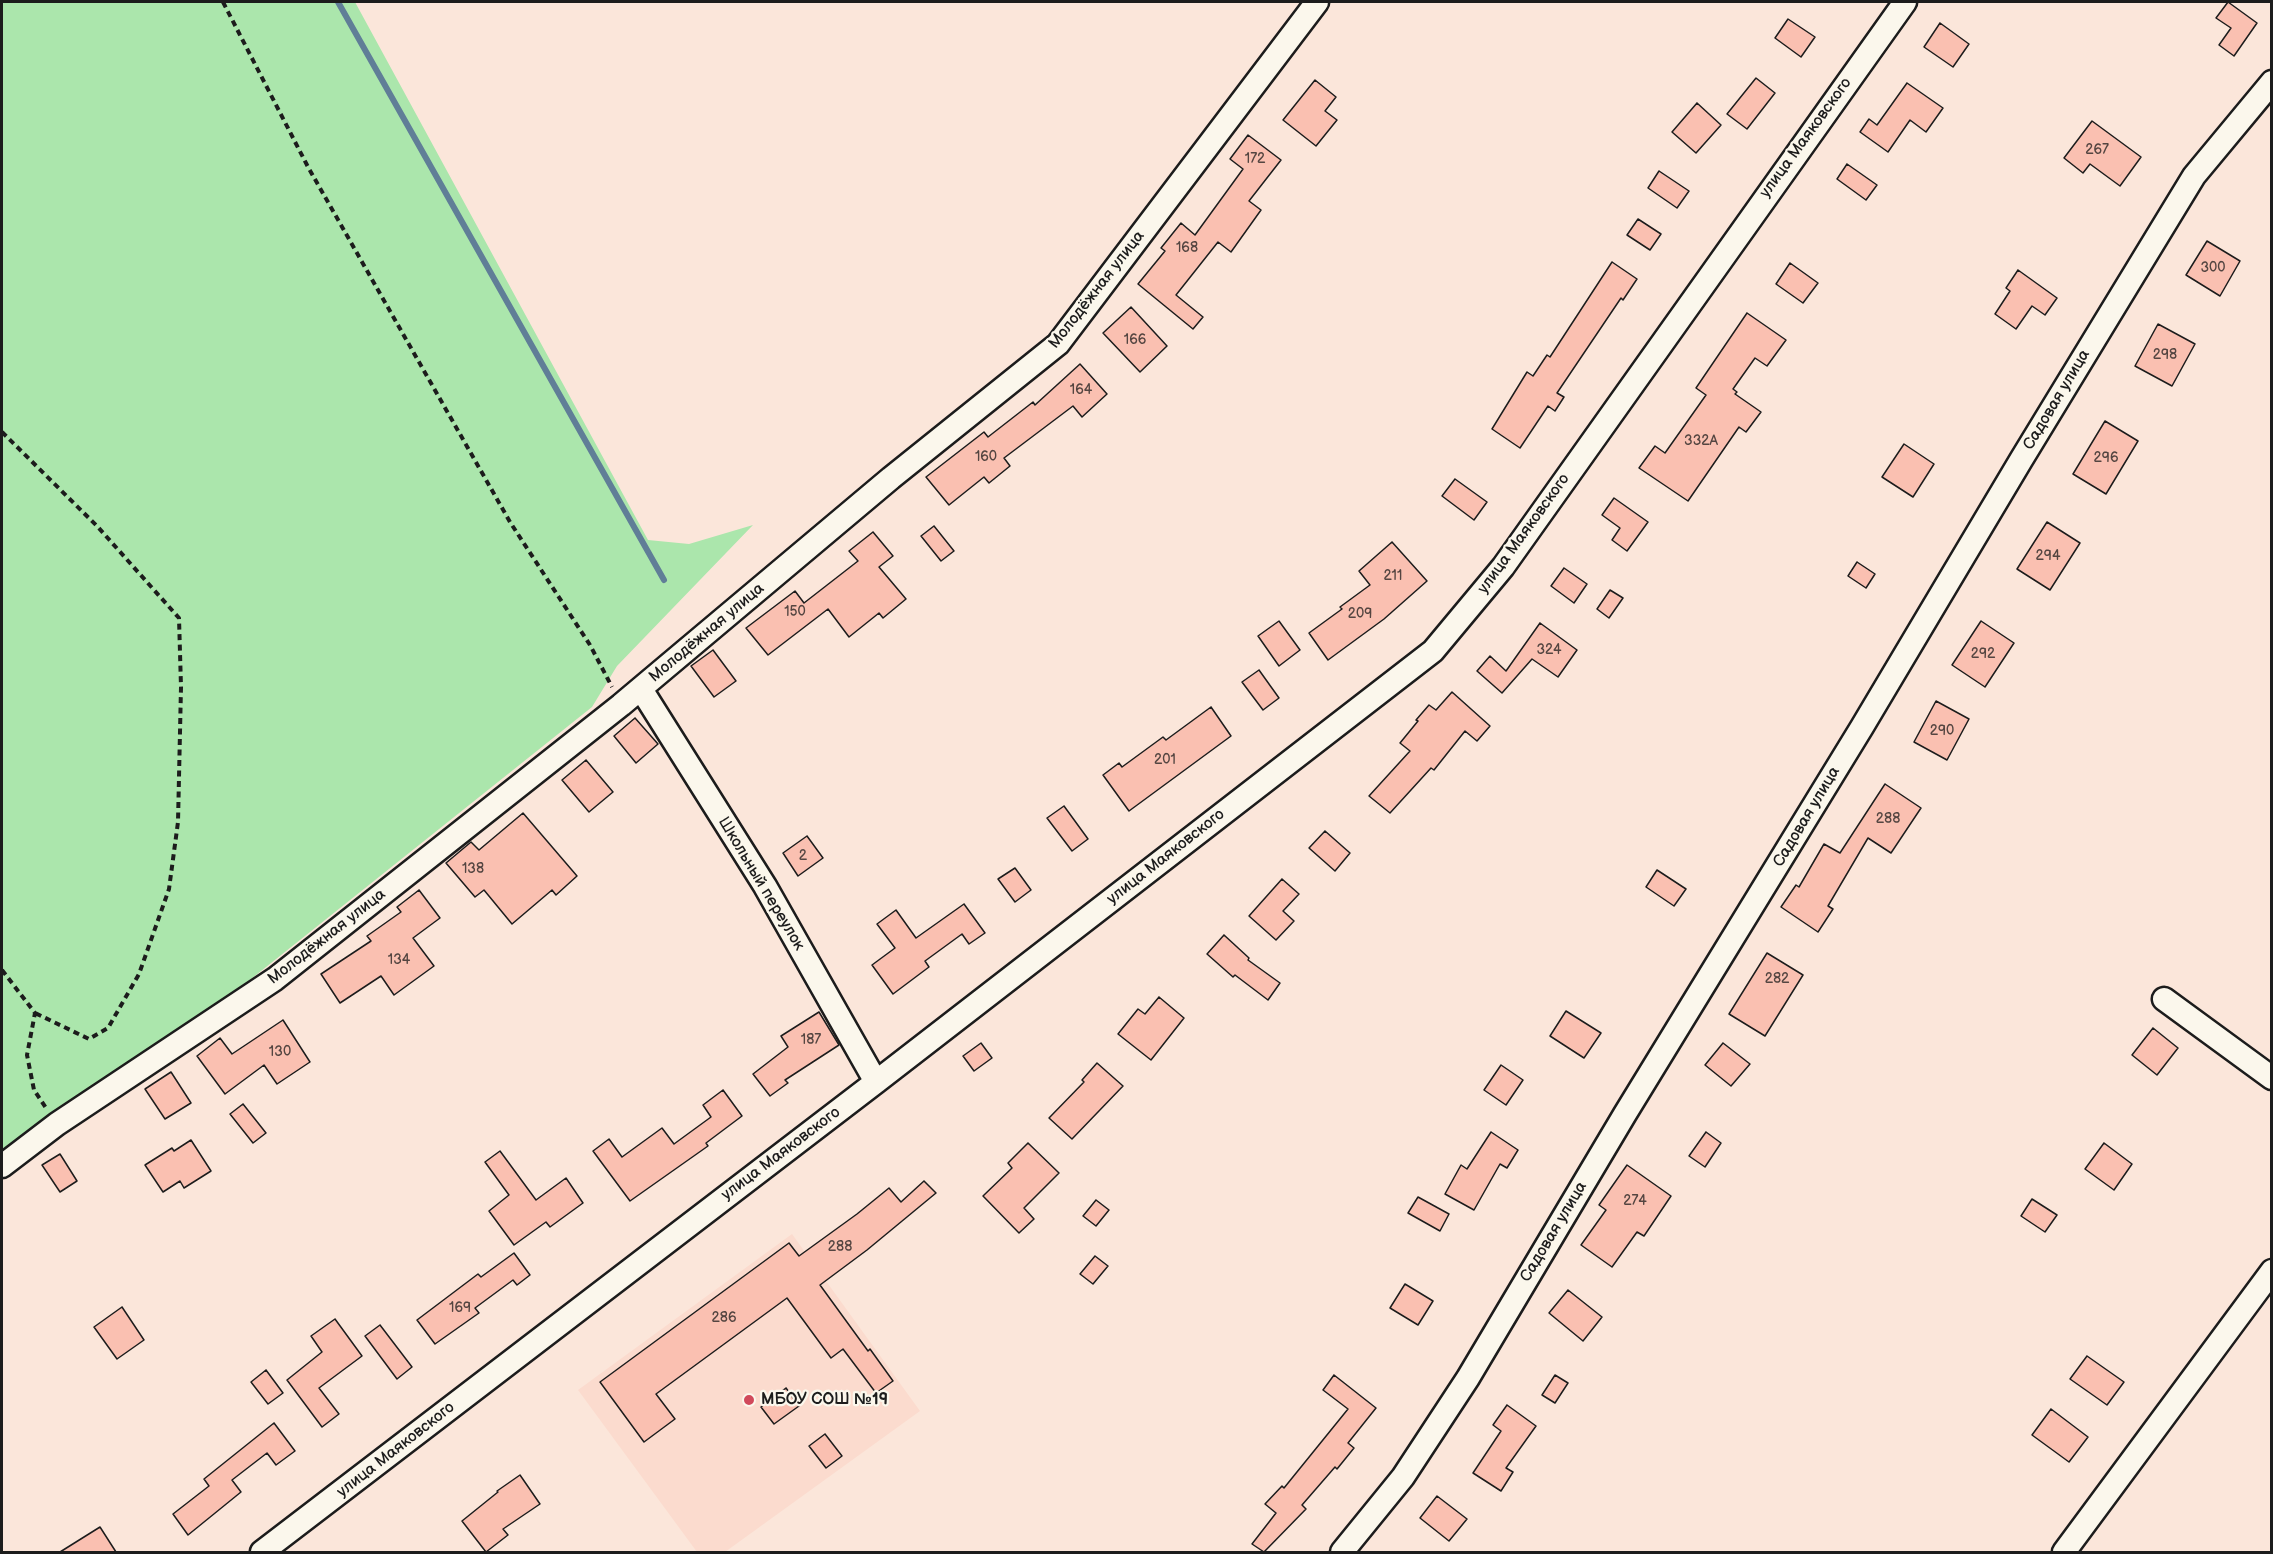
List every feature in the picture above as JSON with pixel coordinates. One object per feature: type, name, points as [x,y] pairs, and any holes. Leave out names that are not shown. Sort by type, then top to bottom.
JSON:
[{"type":"street","name":"Молодёжная улица","points":[[2,1166],[57,1124],[275,979],[641,689],[891,478],[1058,344],[1317,2]]},
{"type":"street","name":"улица Маяковского","points":[[262,1552],[876,1082],[1433,651],[1503,567],[1905,2]]},
{"type":"street","name":"Садовая улица","points":[[1342,1552],[1404,1477],[1467,1378],[2194,176],[2271,82]]},
{"type":"street","name":"Школьный переулок","points":[[641,689],[765,886],[876,1082]]},
{"type":"street","points":[[2163,999],[2271,1078]]},
{"type":"street","points":[[2064,1552],[2271,1271]]},
{"type":"path","points":[[223,2],[314,177],[510,522],[590,645],[621,705]]},
{"type":"path","points":[[2,432],[97,526],[179,618],[181,687],[178,822],[169,889],[139,974],[108,1028],[89,1039],[35,1013],[2,970]]},
{"type":"path","points":[[35,1013],[27,1055],[34,1090],[57,1124]]},
{"type":"shaded area","name":"МБОУ СОШ №19","points":[[792,1234],[920,1411],[725,1552],[697,1552],[578,1390]]},
{"type":"green space","points":[[2,2],[355,2],[648,540],[689,544],[753,525],[617,666],[592,707],[241,987],[2,1154]]},
{"type":"building","points":[[2228,2],[2257,23],[2234,56],[2219,45],[2231,28],[2216,18]]},
{"type":"building","points":[[1788,19],[1815,37],[1801,57],[1775,38]]},
{"type":"building","points":[[1940,23],[1969,44],[1953,67],[1924,47]]},
{"type":"building","points":[[1756,78],[1775,93],[1747,129],[1727,114]]},
{"type":"building","points":[[1315,80],[1336,97],[1325,111],[1337,120],[1316,146],[1283,120]]},
{"type":"building","points":[[1907,83],[1943,108],[1926,132],[1910,120],[1888,152],[1860,132],[1869,119],[1877,125]]},
{"type":"building","points":[[1697,103],[1721,125],[1696,153],[1672,132]]},
{"type":"building","points":[[2092,121],[2141,157],[2120,186],[2090,164],[2083,173],[2064,158]]},
{"type":"building","points":[[1248,135],[1281,160],[1249,201],[1261,210],[1231,252],[1218,242],[1176,295],[1203,317],[1193,329],[1138,284],[1165,251],[1161,248],[1181,223],[1195,235],[1243,169],[1230,159]]},
{"type":"building","points":[[1847,164],[1877,185],[1866,200],[1837,179]]},
{"type":"building","points":[[1659,171],[1689,191],[1677,208],[1648,188]]},
{"type":"building","points":[[1638,219],[1661,234],[1650,250],[1627,235]]},
{"type":"building","points":[[2207,241],[2240,261],[2220,296],[2186,275]]},
{"type":"building","points":[[1612,262],[1637,279],[1623,300],[1621,298],[1557,393],[1564,397],[1555,411],[1548,406],[1520,448],[1492,429],[1527,372],[1533,376],[1547,355],[1550,357]]},
{"type":"building","points":[[1790,263],[1818,283],[1803,303],[1776,284]]},
{"type":"building","points":[[2018,270],[2057,298],[2045,315],[2032,306],[2016,329],[1995,314],[2010,291],[2006,288]]},
{"type":"building","points":[[1131,307],[1167,346],[1140,372],[1103,333]]},
{"type":"building","points":[[1747,313],[1786,340],[1767,366],[1755,358],[1733,389],[1737,392],[1735,394],[1761,412],[1746,432],[1739,427],[1688,501],[1639,468],[1655,446],[1665,453],[1706,395],[1696,388]]},
{"type":"building","points":[[2158,324],[2195,344],[2172,386],[2135,366]]},
{"type":"building","points":[[1080,364],[1107,394],[1082,417],[1073,406],[1004,458],[1010,466],[989,483],[984,477],[949,505],[926,477],[984,432],[988,437],[1033,402],[1035,405]]},
{"type":"building","points":[[2105,421],[2138,441],[2106,494],[2073,474]]},
{"type":"building","points":[[1904,444],[1934,464],[1913,497],[1882,477]]},
{"type":"building","points":[[1455,479],[1487,502],[1474,520],[1442,496]]},
{"type":"building","points":[[1614,498],[1648,522],[1627,551],[1612,540],[1620,528],[1602,515]]},
{"type":"building","points":[[2047,522],[2080,543],[2050,590],[2017,569]]},
{"type":"building","points":[[934,526],[954,551],[941,561],[921,536]]},
{"type":"building","points":[[873,532],[893,556],[879,567],[906,599],[883,618],[879,613],[849,637],[828,609],[768,655],[746,628],[795,591],[804,603],[858,561],[849,551]]},
{"type":"building","points":[[1392,542],[1427,581],[1384,619],[1328,660],[1309,633],[1370,585],[1359,571]]},
{"type":"building","points":[[1857,562],[1875,574],[1866,588],[1848,576]]},
{"type":"building","points":[[1564,568],[1587,584],[1574,603],[1551,586]]},
{"type":"building","points":[[1610,590],[1623,598],[1609,618],[1597,609]]},
{"type":"building","points":[[1279,621],[1300,650],[1279,666],[1258,636]]},
{"type":"building","points":[[1981,621],[2014,643],[1985,687],[1952,665]]},
{"type":"building","points":[[1540,623],[1577,650],[1558,677],[1532,659],[1502,693],[1477,671],[1490,656],[1506,671]]},
{"type":"building","points":[[713,650],[736,681],[714,697],[691,666]]},
{"type":"building","points":[[1259,670],[1279,698],[1263,710],[1242,682]]},
{"type":"building","points":[[1452,692],[1490,726],[1477,741],[1465,731],[1434,770],[1431,768],[1390,813],[1369,796],[1410,751],[1400,743],[1418,721],[1416,720],[1429,705],[1436,710]]},
{"type":"building","points":[[1936,701],[1969,719],[1947,760],[1914,742]]},
{"type":"building","points":[[1211,707],[1231,736],[1129,811],[1103,775],[1119,763],[1122,767],[1163,737],[1166,740]]},
{"type":"building","points":[[635,718],[658,744],[636,763],[614,736]]},
{"type":"building","points":[[586,760],[613,792],[589,812],[562,780]]},
{"type":"building","points":[[1885,784],[1921,808],[1891,853],[1868,838],[1828,906],[1833,909],[1818,932],[1781,907],[1796,885],[1799,887],[1824,844],[1840,853]]},
{"type":"building","points":[[1064,806],[1088,839],[1072,851],[1047,818]]},
{"type":"building","points":[[523,813],[577,876],[556,895],[552,890],[512,924],[484,890],[475,897],[446,863],[471,842],[479,850]]},
{"type":"building","points":[[1325,831],[1350,853],[1335,871],[1309,848]]},
{"type":"building","points":[[807,836],[823,858],[798,876],[783,853]]},
{"type":"building","points":[[1015,868],[1031,890],[1015,902],[998,879]]},
{"type":"building","points":[[1657,870],[1686,889],[1674,906],[1646,887]]},
{"type":"building","points":[[1282,879],[1299,894],[1283,911],[1294,921],[1276,940],[1249,916]]},
{"type":"building","points":[[419,890],[440,918],[413,938],[434,966],[394,995],[381,976],[340,1003],[321,974],[371,941],[367,936],[401,912],[397,907]]},
{"type":"building","points":[[964,904],[985,933],[969,944],[962,934],[925,961],[929,967],[893,994],[872,965],[895,948],[877,924],[896,910],[916,938]]},
{"type":"building","points":[[1224,935],[1249,958],[1248,960],[1280,983],[1268,1000],[1235,975],[1233,977],[1207,954]]},
{"type":"building","points":[[1767,953],[1803,975],[1765,1036],[1729,1014]]},
{"type":"building","points":[[1159,997],[1184,1018],[1151,1060],[1118,1034],[1138,1009],[1145,1014]]},
{"type":"building","points":[[1566,1011],[1601,1033],[1584,1058],[1550,1036]]},
{"type":"building","points":[[819,1012],[839,1045],[785,1080],[788,1083],[770,1096],[753,1074],[788,1047],[781,1036]]},
{"type":"building","points":[[283,1020],[310,1062],[277,1084],[264,1065],[225,1094],[197,1056],[220,1038],[232,1054]]},
{"type":"building","points":[[2153,1028],[2178,1048],[2157,1075],[2132,1055]]},
{"type":"building","points":[[981,1043],[992,1058],[974,1071],[963,1056]]},
{"type":"building","points":[[1723,1043],[1750,1064],[1731,1086],[1705,1065]]},
{"type":"building","points":[[1097,1063],[1123,1086],[1072,1139],[1049,1118],[1084,1082],[1082,1080]]},
{"type":"building","points":[[1501,1065],[1523,1080],[1506,1105],[1484,1090]]},
{"type":"building","points":[[171,1072],[191,1103],[165,1119],[145,1089]]},
{"type":"building","points":[[723,1090],[742,1116],[706,1143],[708,1146],[630,1201],[593,1151],[609,1139],[622,1157],[662,1128],[674,1144],[711,1117],[703,1105]]},
{"type":"building","points":[[243,1104],[266,1133],[253,1143],[230,1114]]},
{"type":"building","points":[[1491,1132],[1518,1150],[1507,1168],[1500,1164],[1474,1210],[1445,1194],[1461,1165],[1467,1169]]},
{"type":"building","points":[[1706,1132],[1721,1143],[1705,1167],[1689,1156]]},
{"type":"building","points":[[191,1140],[211,1171],[184,1188],[180,1181],[163,1192],[145,1165],[172,1148],[174,1151]]},
{"type":"building","points":[[1028,1143],[1059,1173],[1024,1208],[1034,1219],[1019,1233],[983,1196],[1012,1168],[1008,1163]]},
{"type":"building","points":[[2104,1143],[2132,1164],[2114,1190],[2085,1169]]},
{"type":"building","points":[[500,1151],[536,1200],[566,1178],[583,1203],[550,1227],[546,1222],[514,1245],[489,1211],[509,1195],[485,1162]]},
{"type":"building","points":[[60,1154],[77,1181],[60,1192],[42,1165]]},
{"type":"building","points":[[1627,1165],[1671,1196],[1644,1236],[1637,1232],[1612,1267],[1581,1245],[1606,1210],[1599,1205]]},
{"type":"building","points":[[924,1181],[936,1193],[820,1285],[893,1381],[876,1393],[843,1349],[831,1358],[787,1298],[656,1394],[675,1419],[644,1442],[600,1382],[789,1243],[799,1256],[889,1188],[901,1202]]},
{"type":"building","points":[[1418,1197],[1449,1214],[1440,1231],[1408,1213]]},
{"type":"building","points":[[2032,1199],[2057,1215],[2045,1232],[2021,1216]]},
{"type":"building","points":[[1096,1200],[1109,1210],[1096,1226],[1083,1216]]},
{"type":"building","points":[[514,1253],[530,1275],[517,1285],[513,1280],[475,1308],[479,1313],[435,1344],[417,1320],[478,1274],[481,1277]]},
{"type":"building","points":[[1095,1256],[1108,1266],[1093,1284],[1080,1274]]},
{"type":"building","points":[[1405,1284],[1433,1301],[1418,1325],[1390,1308]]},
{"type":"building","points":[[1568,1290],[1602,1317],[1583,1341],[1549,1313]]},
{"type":"building","points":[[122,1307],[144,1340],[117,1359],[94,1327]]},
{"type":"building","points":[[335,1319],[362,1356],[319,1388],[339,1414],[322,1427],[287,1380],[322,1352],[311,1336]]},
{"type":"building","points":[[380,1325],[412,1367],[397,1379],[365,1336]]},
{"type":"building","points":[[2087,1356],[2124,1382],[2107,1405],[2070,1379]]},
{"type":"building","points":[[266,1370],[283,1393],[268,1404],[251,1382]]},
{"type":"building","points":[[1334,1375],[1376,1408],[1348,1443],[1354,1448],[1302,1505],[1306,1509],[1264,1552],[1252,1544],[1276,1513],[1265,1504],[1282,1486],[1284,1488],[1348,1409],[1323,1390]]},
{"type":"building","points":[[1555,1375],[1568,1383],[1555,1403],[1542,1395]]},
{"type":"building","points":[[786,1388],[799,1406],[774,1424],[761,1407]]},
{"type":"building","points":[[1507,1405],[1536,1426],[1506,1468],[1513,1472],[1501,1491],[1473,1473],[1501,1431],[1493,1425]]},
{"type":"building","points":[[2051,1409],[2088,1437],[2069,1462],[2032,1435]]},
{"type":"building","points":[[274,1423],[295,1451],[276,1465],[267,1453],[232,1480],[241,1492],[188,1535],[173,1514],[209,1486],[204,1479]]},
{"type":"building","points":[[825,1434],[842,1456],[826,1468],[809,1446]]},
{"type":"building","points":[[520,1475],[540,1504],[503,1529],[508,1535],[486,1552],[462,1521]]},
{"type":"building","points":[[1437,1496],[1467,1519],[1449,1541],[1420,1518]]},
{"type":"building","points":[[100,1527],[116,1552],[60,1552]]},
{"type":"waterway","points":[[338,2],[664,580]]},
{"type":"place","name":"МБОУ СОШ №19","points":[[749,1400]]}]
